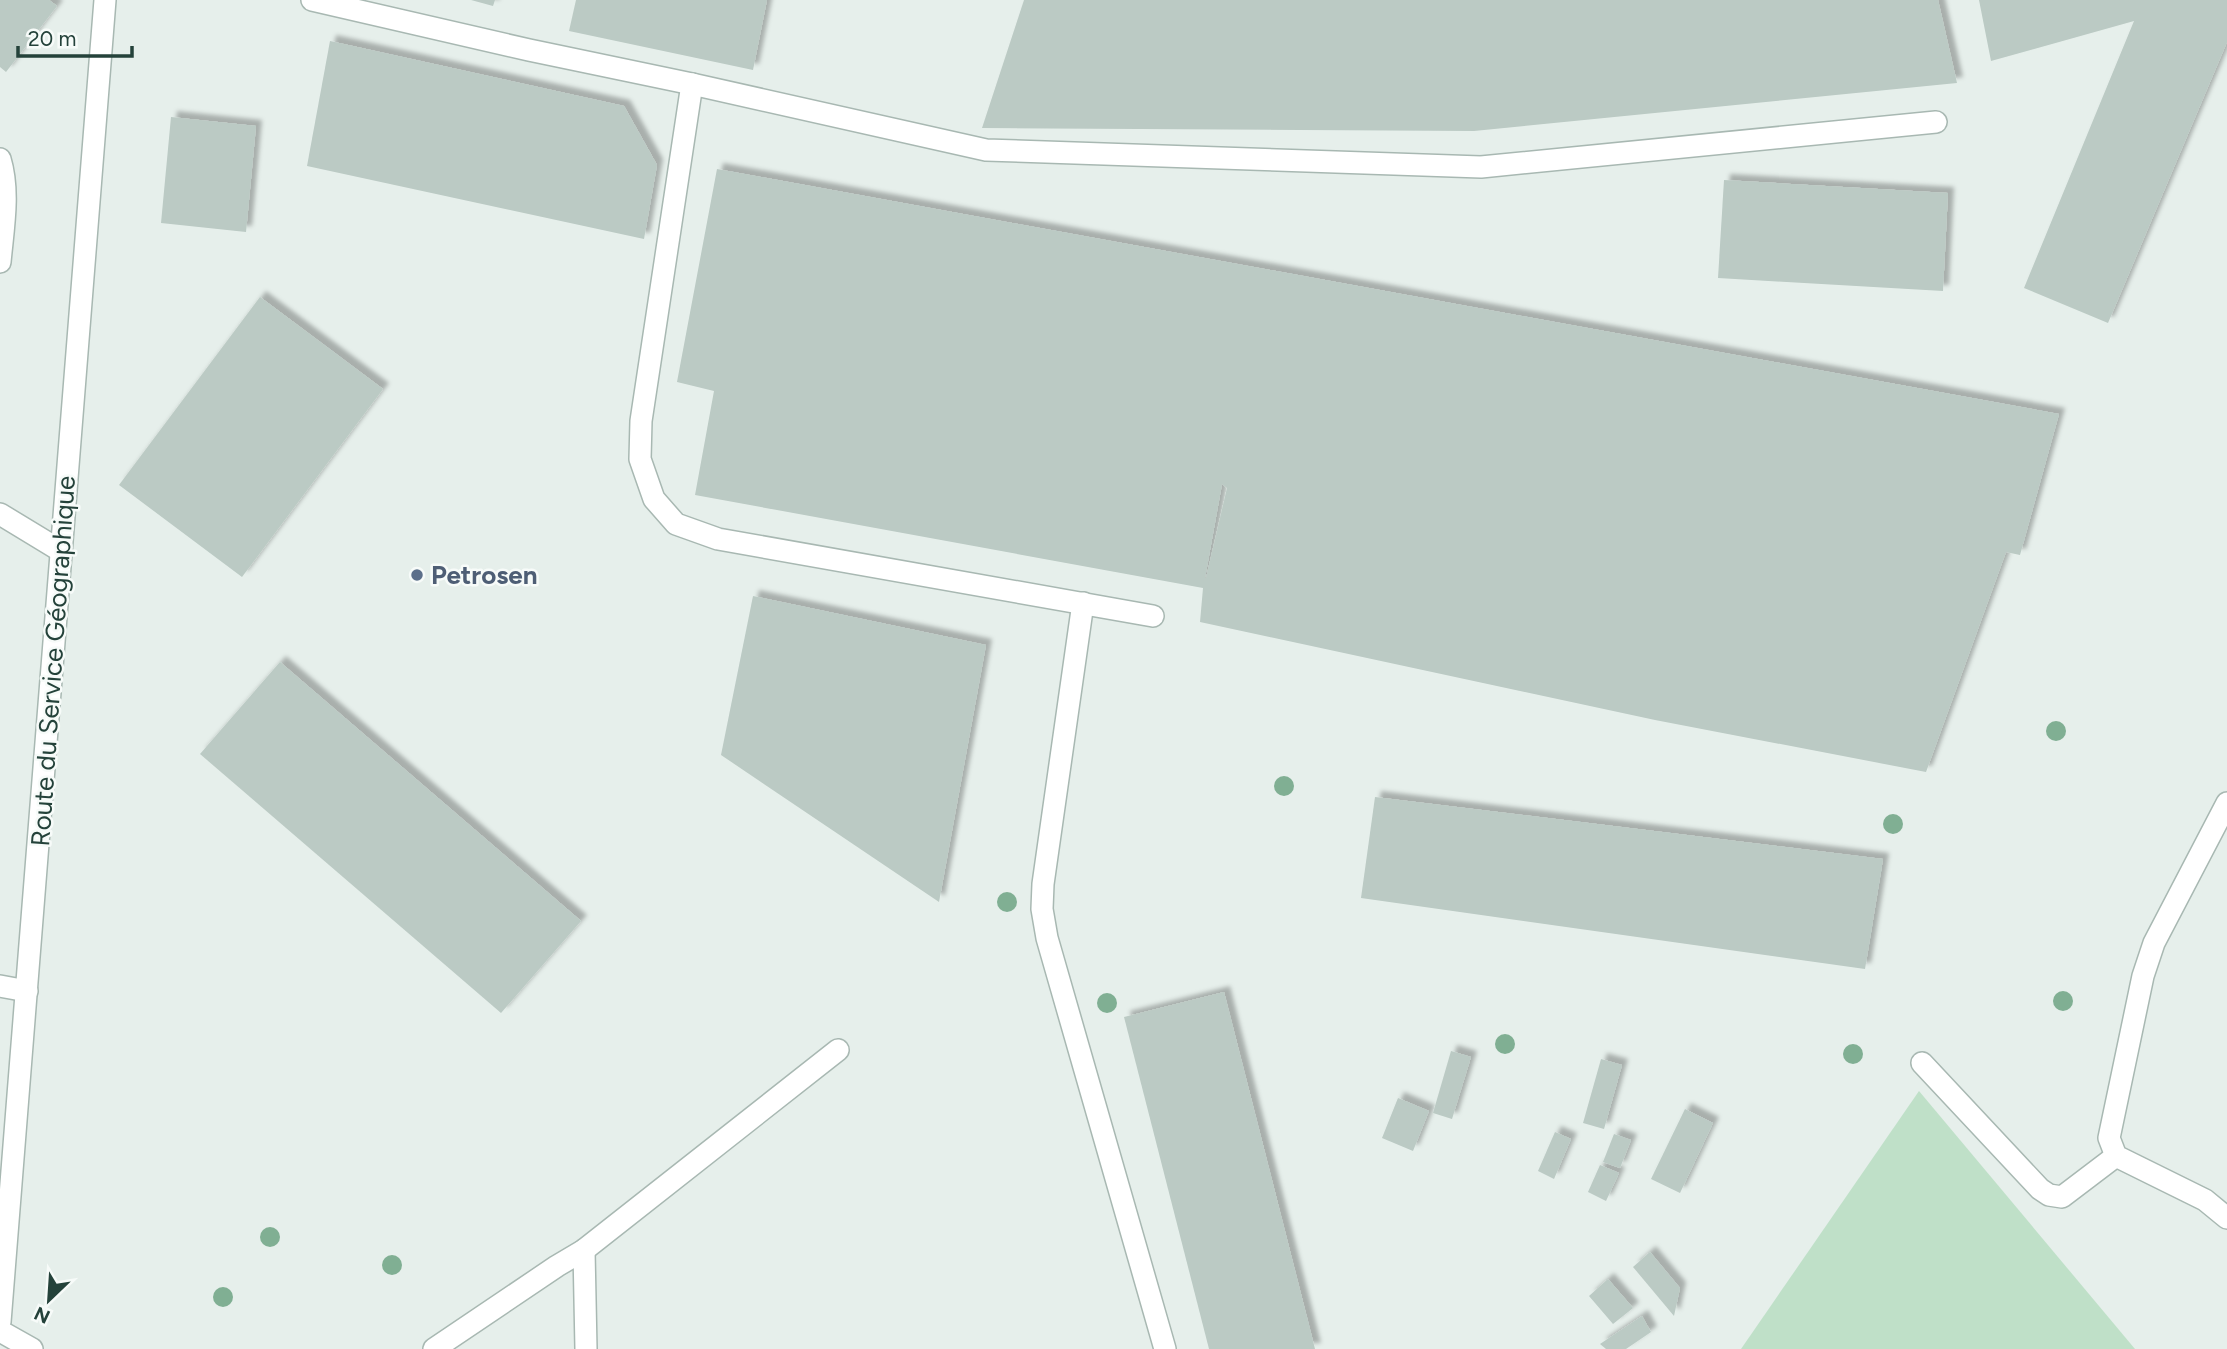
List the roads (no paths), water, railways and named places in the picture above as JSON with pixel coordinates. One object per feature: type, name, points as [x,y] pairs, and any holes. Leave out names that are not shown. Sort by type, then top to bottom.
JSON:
[{"type":"street","name":"Route du Service Géographique","points":[[0,1322],[105,0]]},
{"type":"street","points":[[312,0],[986,150],[1481,167],[1936,121]]},
{"type":"street","points":[[692,84],[641,421],[640,459],[653,499],[676,524],[718,539],[1153,616]]},
{"type":"street","points":[[0,159],[5,199],[0,262]]},
{"type":"street","points":[[0,514],[61,551]]},
{"type":"street","points":[[1083,603],[1043,884],[1042,909],[1051,951],[1165,1349]]},
{"type":"street","points":[[2227,803],[2154,943],[2143,976],[2109,1138],[2116,1156],[2205,1200],[2227,1218]]},
{"type":"street","points":[[0,986],[27,991]]},
{"type":"street","points":[[434,1349],[584,1250],[838,1050]]},
{"type":"street","points":[[1922,1063],[2040,1189],[2049,1195],[2063,1197],[2116,1156]]},
{"type":"street","points":[[584,1250],[586,1349]]},
{"type":"street","points":[[0,1331],[32,1349]]},
{"type":"place","name":"Petrosen","points":[[417,575]]}]
